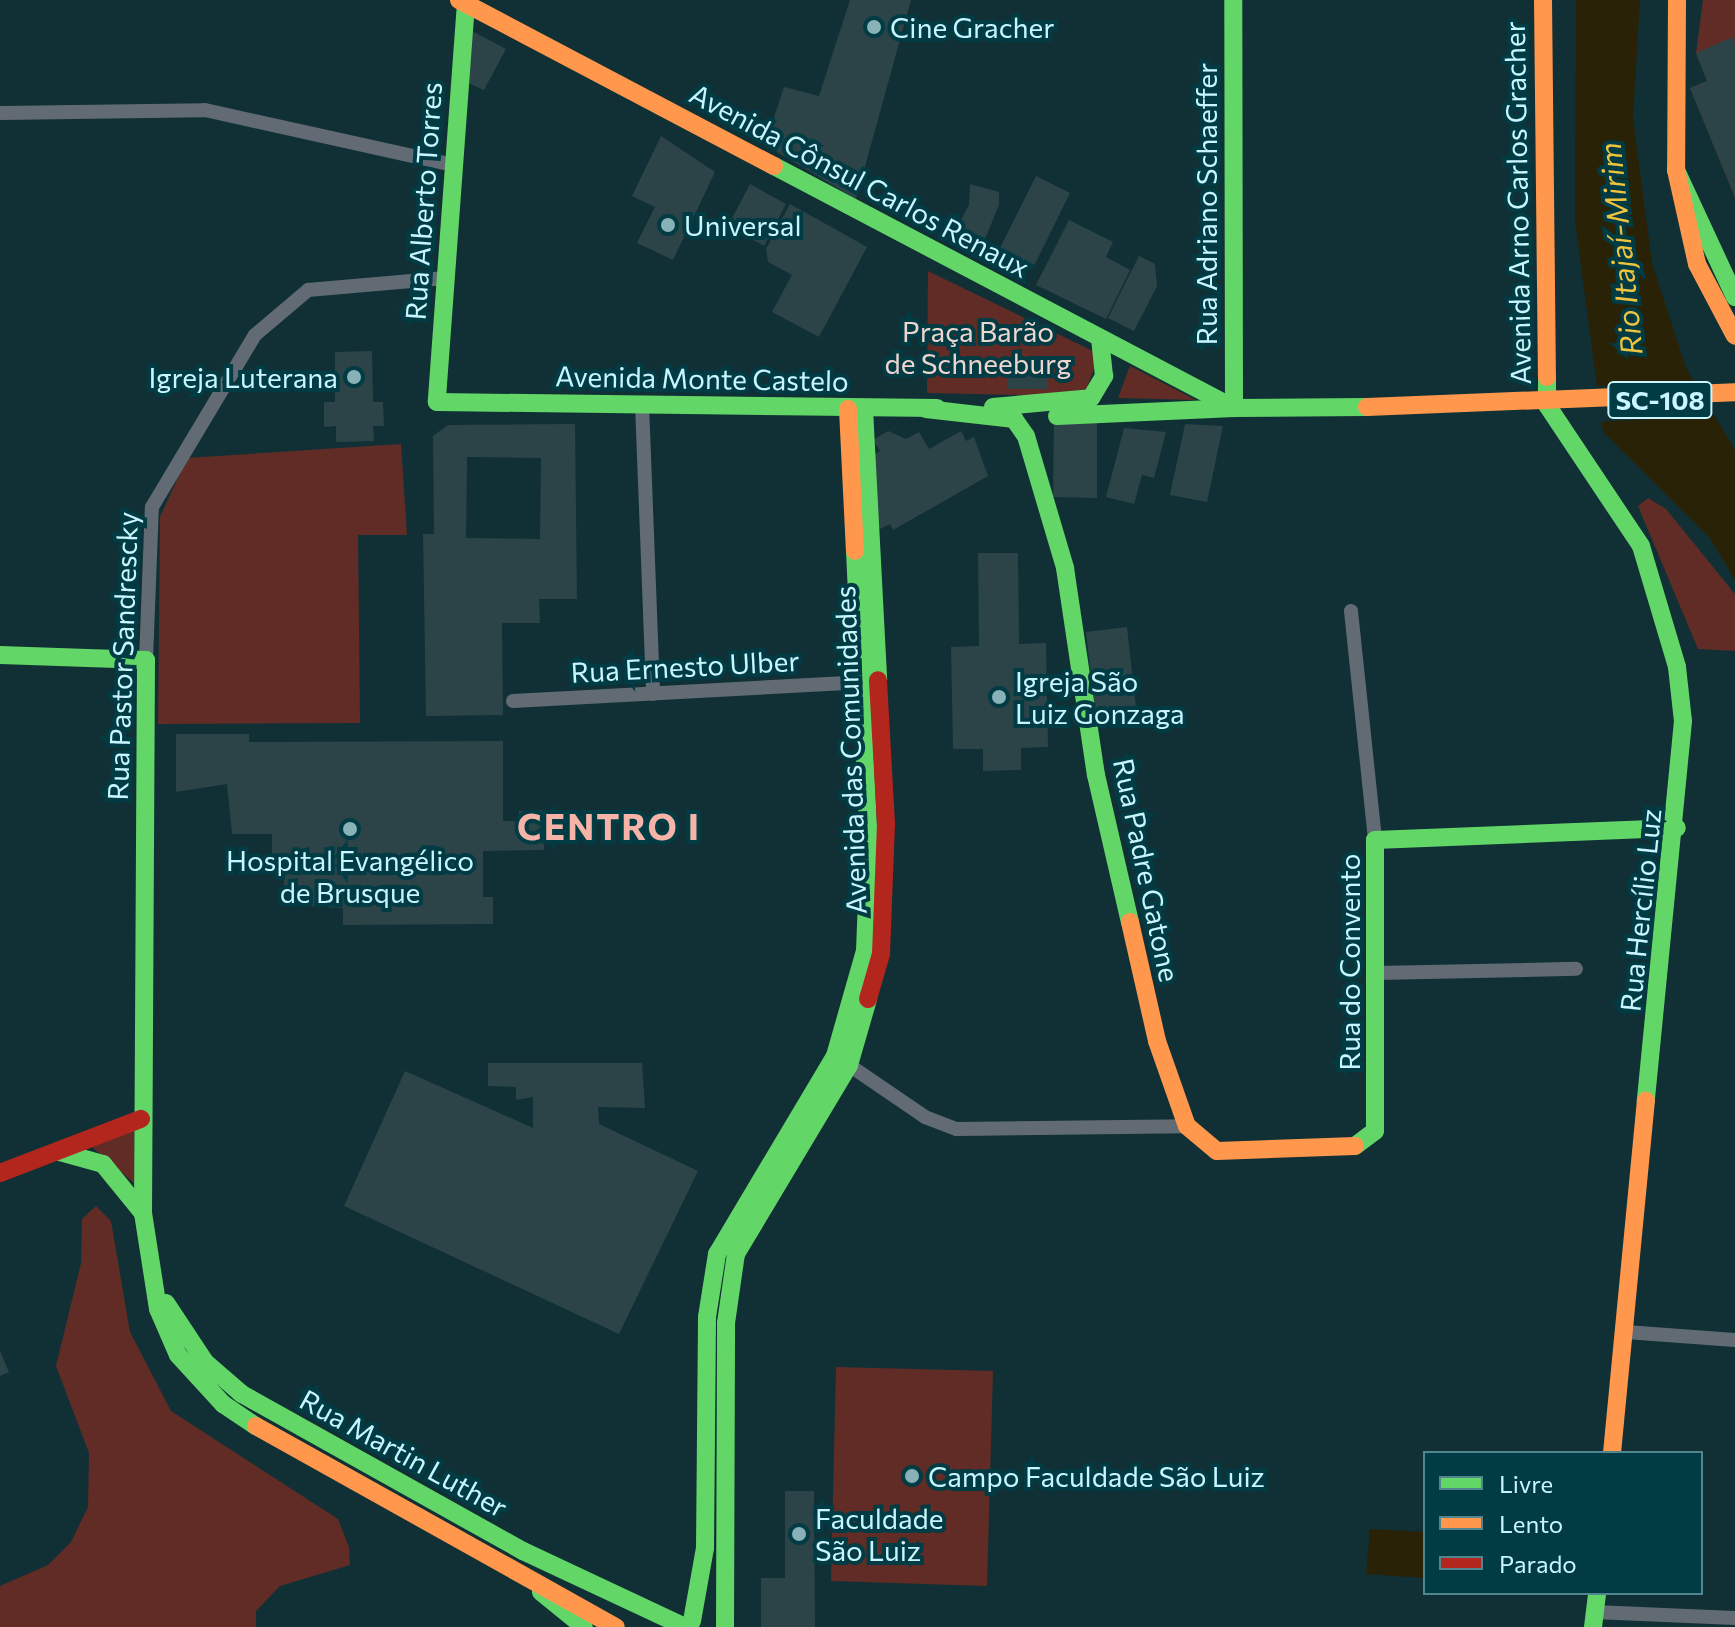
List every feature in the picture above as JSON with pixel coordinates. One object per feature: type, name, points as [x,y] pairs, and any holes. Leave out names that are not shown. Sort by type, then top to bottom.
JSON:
[{"type":"main road","name":"Rua Adriano Schaeffer","points":[[1233,0],[1234,408]]},
{"type":"main road","name":"Avenida Arno Carlos Gracher","points":[[1543,0],[1547,405]]},
{"type":"main road","points":[[1677,0],[1676,170],[1697,264],[1735,336]]},
{"type":"main road","name":"Avenida Cônsul Carlos Renaux","points":[[463,2],[1234,408]]},
{"type":"main road","name":"Rua Alberto Torres","points":[[437,402],[463,2]]},
{"type":"main road","points":[[1676,170],[1735,297]]},
{"type":"main road","name":"Avenida Monte Castelo","points":[[437,402],[926,409],[1082,402],[1104,376],[1100,338]]},
{"type":"main road","name":"SC-108","points":[[1547,405],[1735,392]]},
{"type":"main road","points":[[926,409],[1014,419],[1026,436],[1036,416],[1234,408],[1547,405]]},
{"type":"main road","name":"Rua Hercílio Luz","points":[[1547,405],[1617,503],[1650,573],[1682,691],[1677,828],[1612,1451]]},
{"type":"main road","name":"Avenida das Comunidades","points":[[725,1627],[716,1530],[716,1417],[707,1317],[725,1230],[842,1061],[873,953],[878,849],[856,409]]},
{"type":"main road","name":"Rua Padre Gatone","points":[[1026,436],[1065,568],[1096,775],[1149,1009],[1187,1126]]},
{"type":"main road","points":[[0,655],[146,660]]},
{"type":"main road","name":"Rua Pastor Sandrescky","points":[[141,1119],[146,660]]},
{"type":"main road","name":"Rua do Convento","points":[[1187,1126],[1229,1154],[1354,1147],[1369,1139],[1379,1112],[1375,840],[1677,828]]},
{"type":"main road","points":[[0,1173],[141,1119]]},
{"type":"main road","name":"Rua Martin Luther","points":[[141,1119],[143,1213],[150,1271],[172,1346],[223,1404],[616,1627]]},
{"type":"main road","points":[[56,1152],[103,1164],[143,1213]]},
{"type":"main road","name":"Rua Martin Luther","points":[[150,1271],[189,1342],[242,1394],[523,1551],[684,1624],[725,1627]]},
{"type":"main road","name":"Avenida das Comunidades","points":[[684,1624],[716,1530]]},
{"type":"main road","points":[[495,1560],[584,1627]]},
{"type":"street","points":[[0,113],[205,110],[454,165]]},
{"type":"street","name":"Rua Pastor Sandrescky","points":[[146,660],[155,499],[255,335],[308,290],[445,278]]},
{"type":"street","points":[[642,404],[653,694]]},
{"type":"street","points":[[1351,611],[1375,840]]},
{"type":"street","name":"Rua Ernesto Ulber","points":[[513,701],[869,682]]},
{"type":"street","points":[[1377,973],[1576,969]]},
{"type":"street","points":[[842,1061],[925,1117],[957,1129],[1187,1126]]},
{"type":"street","points":[[1626,1332],[1735,1340]]},
{"type":"street","points":[[1595,1611],[1735,1618]]},
{"type":"green space","points":[[1703,0],[1735,0],[1735,198],[1690,88],[1707,81],[1696,53]]},
{"type":"green space","name":"Praça Barão de Schneeburg","points":[[928,271],[1099,354],[1087,388],[1071,396],[927,393]]},
{"type":"green space","name":"Praça Barão de Schneeburg","points":[[1130,366],[1196,400],[1118,398]]},
{"type":"green space","points":[[401,444],[407,535],[358,535],[360,723],[158,724],[160,517],[187,458]]},
{"type":"green space","points":[[1648,498],[1666,509],[1735,594],[1735,651],[1698,649],[1638,506]]},
{"type":"green space","points":[[134,1130],[135,1184],[92,1147]]},
{"type":"green space","points":[[96,1206],[111,1221],[130,1332],[171,1411],[338,1519],[349,1547],[350,1565],[280,1586],[256,1611],[256,1627],[0,1627],[0,1586],[48,1565],[71,1542],[88,1507],[89,1453],[56,1366],[81,1263],[82,1219]]},
{"type":"green space","name":"Campo Faculdade São Luiz","points":[[836,1367],[993,1371],[987,1586],[831,1581]]},
{"type":"water","name":"Rio Itajaí-Mirim","points":[[1576,0],[1640,0],[1633,118],[1652,263],[1686,368],[1735,450],[1735,580],[1709,537],[1603,432],[1575,221]]},
{"type":"water","points":[[1370,1529],[1423,1532],[1423,1578],[1366,1574]]},
{"type":"pier","points":[[1697,381],[1715,415],[1597,422],[1589,387]]},
{"type":"building","points":[[850,0],[911,0],[856,199],[765,145],[784,87],[819,96]]},
{"type":"building","points":[[472,31],[506,49],[484,90],[463,81]]},
{"type":"building","points":[[1733,37],[1735,197],[1690,88],[1707,81],[1696,53]]},
{"type":"building","name":"Universal","points":[[661,136],[715,172],[673,260],[637,243],[655,207],[632,196]]},
{"type":"building","points":[[1036,176],[1070,193],[1034,266],[1000,248]]},
{"type":"building","points":[[750,184],[786,204],[764,246],[728,226]]},
{"type":"building","points":[[970,184],[999,192],[999,205],[982,246],[961,249],[949,242],[969,205]]},
{"type":"building","points":[[790,204],[867,247],[819,337],[772,312],[792,275],[768,262],[766,249]]},
{"type":"building","points":[[1069,220],[1113,242],[1106,257],[1130,270],[1106,319],[1036,285]]},
{"type":"building","points":[[1139,256],[1155,264],[1157,286],[1134,331],[1108,318]]},
{"type":"building","name":"Igreja Luterana","points":[[372,351],[373,402],[383,402],[384,426],[373,426],[374,441],[336,442],[336,426],[324,427],[324,402],[335,402],[335,352]]},
{"type":"building","points":[[1008,374],[1047,374],[1047,389],[1008,389]]},
{"type":"building","points":[[1054,422],[1097,423],[1097,498],[1053,497]]},
{"type":"building","points":[[575,424],[577,599],[539,599],[540,623],[502,623],[503,715],[426,716],[423,534],[434,534],[433,436],[448,425]],"holes":[[[467,457],[541,458],[540,539],[466,538]]]},
{"type":"building","points":[[1185,424],[1223,426],[1207,502],[1170,495]]},
{"type":"building","points":[[1124,428],[1166,432],[1154,478],[1142,475],[1134,504],[1106,497]]},
{"type":"building","points":[[888,431],[906,439],[919,432],[929,449],[961,431],[966,441],[974,437],[988,476],[893,530],[890,524],[874,532],[872,456],[880,451],[873,440]]},
{"type":"building","name":"Igreja São Luiz Gonzaga","points":[[978,553],[1018,553],[1019,644],[1046,643],[1048,747],[1021,748],[1021,770],[983,771],[983,749],[953,749],[951,647],[979,646]]},
{"type":"building","points":[[1127,627],[1137,717],[1096,722],[1086,632]]},
{"type":"building","name":"Hospital Evangélico de Brusque","points":[[176,734],[249,734],[249,742],[503,741],[503,821],[519,821],[519,811],[544,810],[544,850],[483,851],[483,897],[493,897],[493,924],[343,925],[343,908],[310,906],[298,886],[284,886],[284,871],[272,871],[272,834],[232,834],[227,784],[176,792]]},
{"type":"building","points":[[488,1063],[642,1063],[645,1108],[598,1107],[599,1124],[698,1171],[619,1334],[344,1206],[405,1071],[533,1128],[533,1097],[516,1100],[516,1087],[488,1086]]},
{"type":"building","points":[[0,1351],[9,1372],[0,1376]]},
{"type":"building","name":"Faculdade São Luiz","points":[[785,1491],[814,1491],[815,1627],[761,1627],[761,1578],[785,1578]]},
{"type":"traffic: fast","points":[[1057,416],[1234,408],[1233,0]]},
{"type":"traffic: fast","points":[[466,3],[437,402],[937,408]]},
{"type":"traffic: fast","points":[[774,166],[1234,408],[1367,407]]},
{"type":"traffic: fast","points":[[1676,170],[1735,297]]},
{"type":"traffic: fast","points":[[993,407],[1091,398],[1104,376],[1100,338]]},
{"type":"traffic: fast","points":[[1547,377],[1547,405],[1641,546],[1677,667],[1683,721],[1646,1101]]},
{"type":"traffic: fast","points":[[864,409],[878,680]]},
{"type":"traffic: fast","points":[[926,409],[1014,419],[1026,436],[1065,568],[1096,775],[1130,922]]},
{"type":"traffic: fast","points":[[692,1621],[705,1548],[707,1317],[717,1254],[835,1056],[865,951],[869,848],[855,551]]},
{"type":"traffic: fast","points":[[0,655],[146,660],[143,1213],[158,1309],[178,1355],[223,1404],[256,1426]]},
{"type":"traffic: fast","points":[[1355,1146],[1375,1131],[1375,840],[1677,828]]},
{"type":"traffic: fast","points":[[725,1627],[726,1323],[736,1254],[849,1065],[868,999]]},
{"type":"traffic: fast","points":[[60,1152],[103,1164],[142,1212]]},
{"type":"traffic: fast","points":[[166,1303],[205,1362],[242,1394],[523,1551],[681,1625]]},
{"type":"traffic: fast","points":[[541,1592],[584,1627]]},
{"type":"traffic: fast","points":[[1593,1627],[1597,1595]]},
{"type":"traffic: slow","points":[[459,0],[774,166]]},
{"type":"traffic: slow","points":[[1543,0],[1547,377]]},
{"type":"traffic: slow","points":[[1677,0],[1676,170],[1697,264],[1735,336]]},
{"type":"traffic: slow","points":[[1367,407],[1735,392]]},
{"type":"traffic: slow","points":[[848,409],[855,551]]},
{"type":"traffic: slow","points":[[1130,922],[1157,1041],[1187,1126],[1217,1151],[1355,1146]]},
{"type":"traffic: slow","points":[[1612,1451],[1646,1101]]},
{"type":"traffic: slow","points":[[256,1426],[616,1627]]},
{"type":"traffic: jam","points":[[868,999],[881,954],[886,824],[878,680]]},
{"type":"traffic: jam","points":[[0,1173],[141,1119]]},
{"type":"place","name":"Cine Gracher","points":[[874,27]]},
{"type":"place","name":"Universal","points":[[668,225]]},
{"type":"place","name":"Igreja Luterana","points":[[354,377]]},
{"type":"place","name":"Igreja São Luiz Gonzaga","points":[[999,697]]},
{"type":"place","name":"Hospital Evangélico de Brusque","points":[[350,829]]},
{"type":"place","name":"Campo Faculdade São Luiz","points":[[912,1476]]},
{"type":"place","name":"Faculdade São Luiz","points":[[799,1534]]},
{"type":"district","name":"CENTRO I","points":[[609,826]]}]
